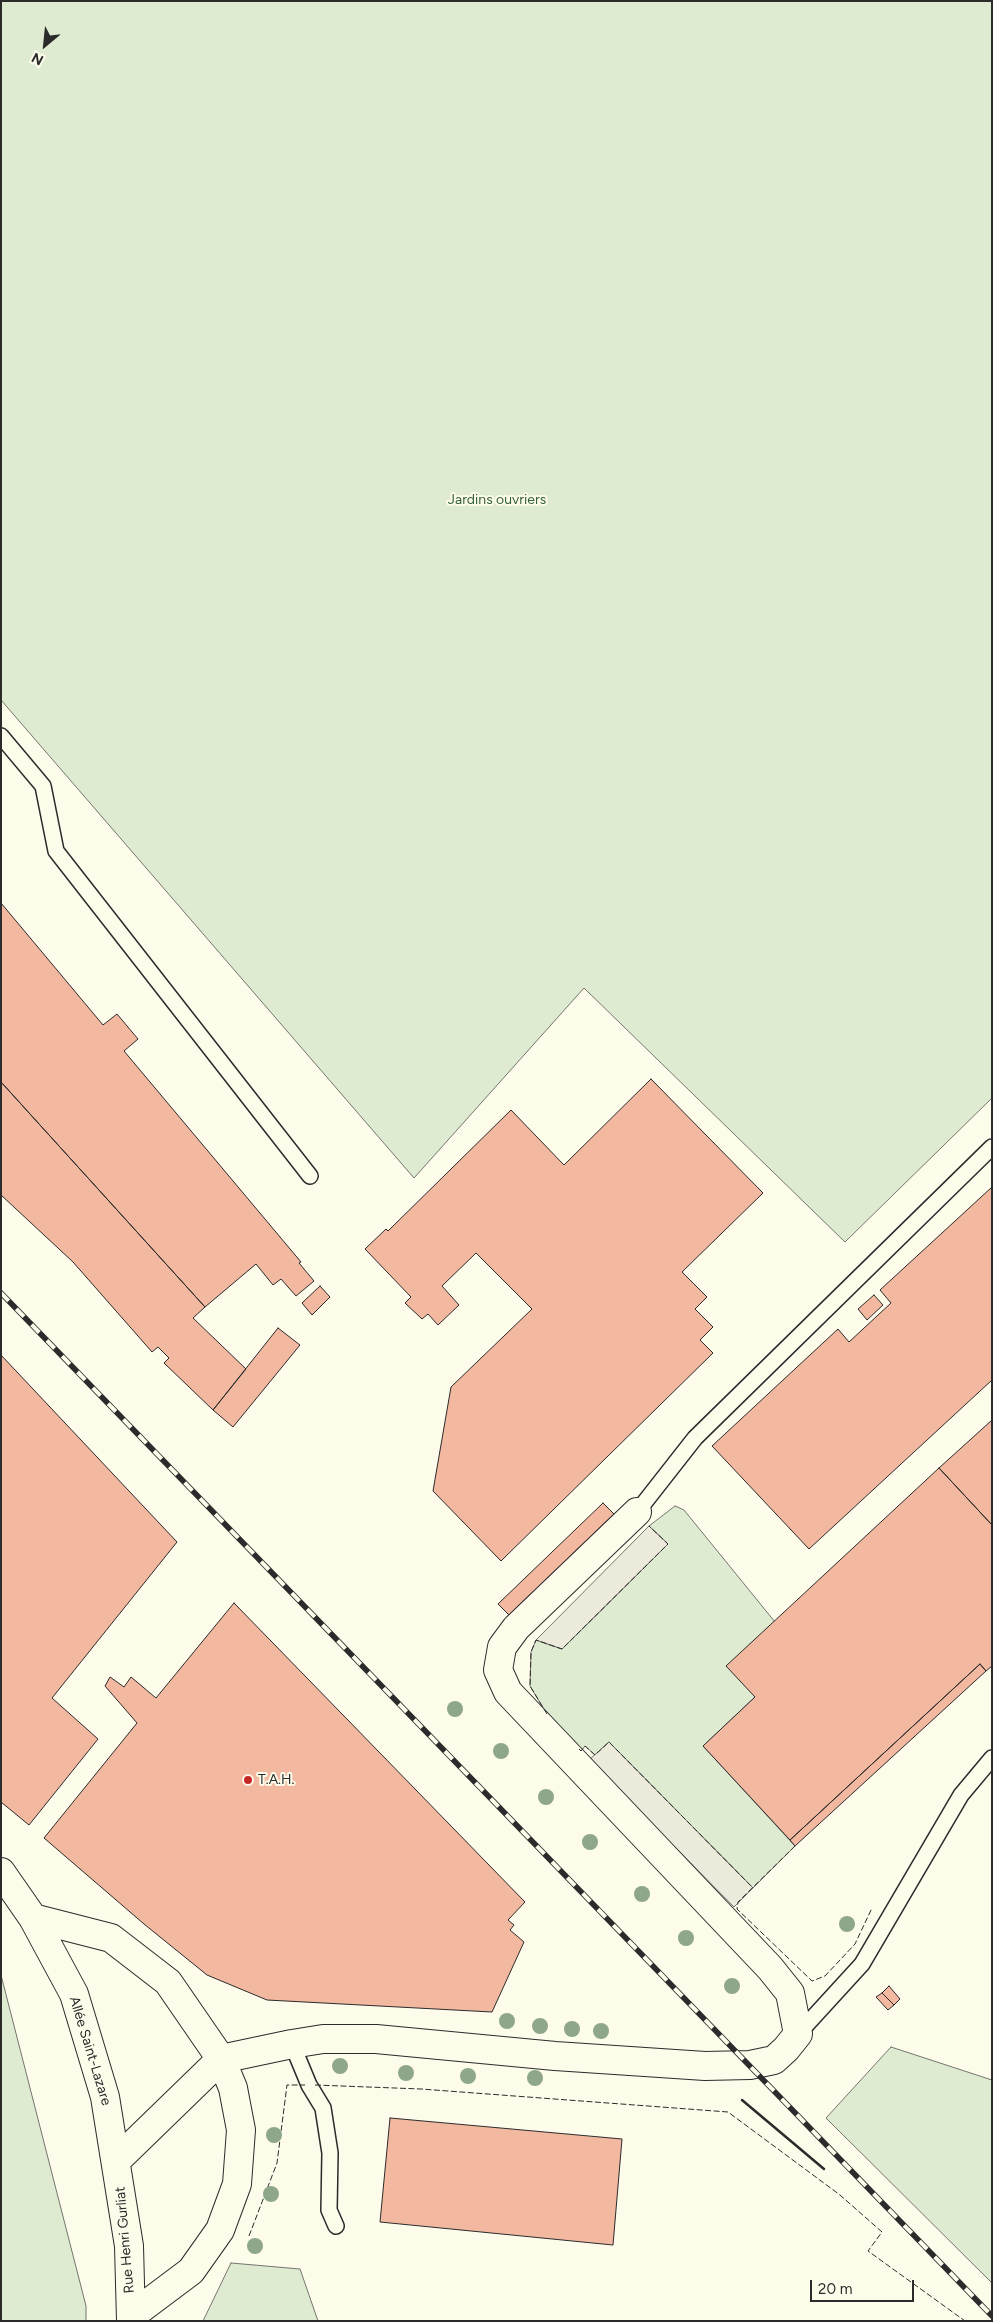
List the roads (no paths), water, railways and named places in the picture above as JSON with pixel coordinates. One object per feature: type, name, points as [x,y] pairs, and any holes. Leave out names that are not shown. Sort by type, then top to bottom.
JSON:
[{"type":"street","points":[[117,2160],[221,2059],[323,2038],[376,2039],[555,2056],[705,2066],[750,2065],[774,2060],[786,2049],[798,2034],[790,1994],[770,1968],[508,1692],[498,1670],[502,1647],[516,1628],[637,1512]]},
{"type":"street","name":"Allée Saint-Lazare","points":[[1,1872],[33,1918],[74,1994],[105,2096],[117,2160]]},
{"type":"street","points":[[33,1918],[111,1938],[168,1982],[221,2059],[233,2088],[241,2130],[237,2184],[220,2230],[191,2271],[131,2318]]},
{"type":"street","name":"Rue Henri Gurliat","points":[[117,2160],[128,2246],[131,2318]]},
{"type":"lane","points":[[1,736],[43,786],[56,851],[310,1176]]},
{"type":"lane","points":[[637,1512],[695,1438],[992,1147]]},
{"type":"lane","points":[[798,2034],[862,1964],[961,1795],[992,1758]]},
{"type":"lane","points":[[292,2044],[309,2085],[322,2108],[330,2153],[329,2210],[336,2226]]},
{"type":"railway","points":[[1,1293],[992,2316]]},
{"type":"place","name":"T.A.H.","points":[[248,1780]]},
{"type":"park label","name":"Jardins ouvriers","points":[[497,500]]}]
